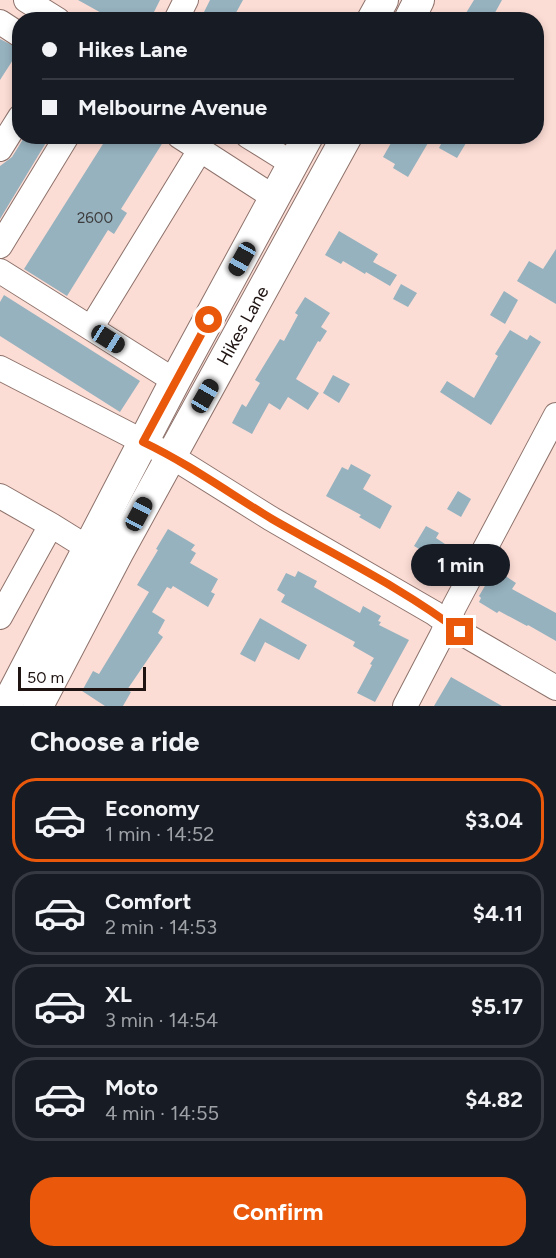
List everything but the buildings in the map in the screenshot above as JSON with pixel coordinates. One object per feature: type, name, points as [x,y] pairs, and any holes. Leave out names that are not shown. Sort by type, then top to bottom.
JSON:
[{"type":"main road","name":"Hikes Lane","points":[[6,706],[143,442],[304,144]]},
{"type":"main road","name":"Hikes Lane","points":[[38,706],[171,456],[343,144]]},
{"type":"street","points":[[26,0],[45,12]]},
{"type":"street","points":[[0,149],[12,130]]},
{"type":"street","points":[[0,246],[62,144]]},
{"type":"street","points":[[191,144],[275,198]]},
{"type":"street","points":[[261,144],[293,164]]},
{"type":"street","points":[[91,328],[200,150]]},
{"type":"street","points":[[0,271],[176,381]]},
{"type":"street","points":[[0,368],[171,456],[270,518],[434,613],[460,632],[556,688]]},
{"type":"street","points":[[405,706],[556,415]]},
{"type":"street","points":[[0,496],[88,548]]},
{"type":"street","points":[[2,608],[51,525]]},
{"type":"route","points":[[209,320],[143,442],[171,456],[270,518],[434,613],[460,632]]}]
